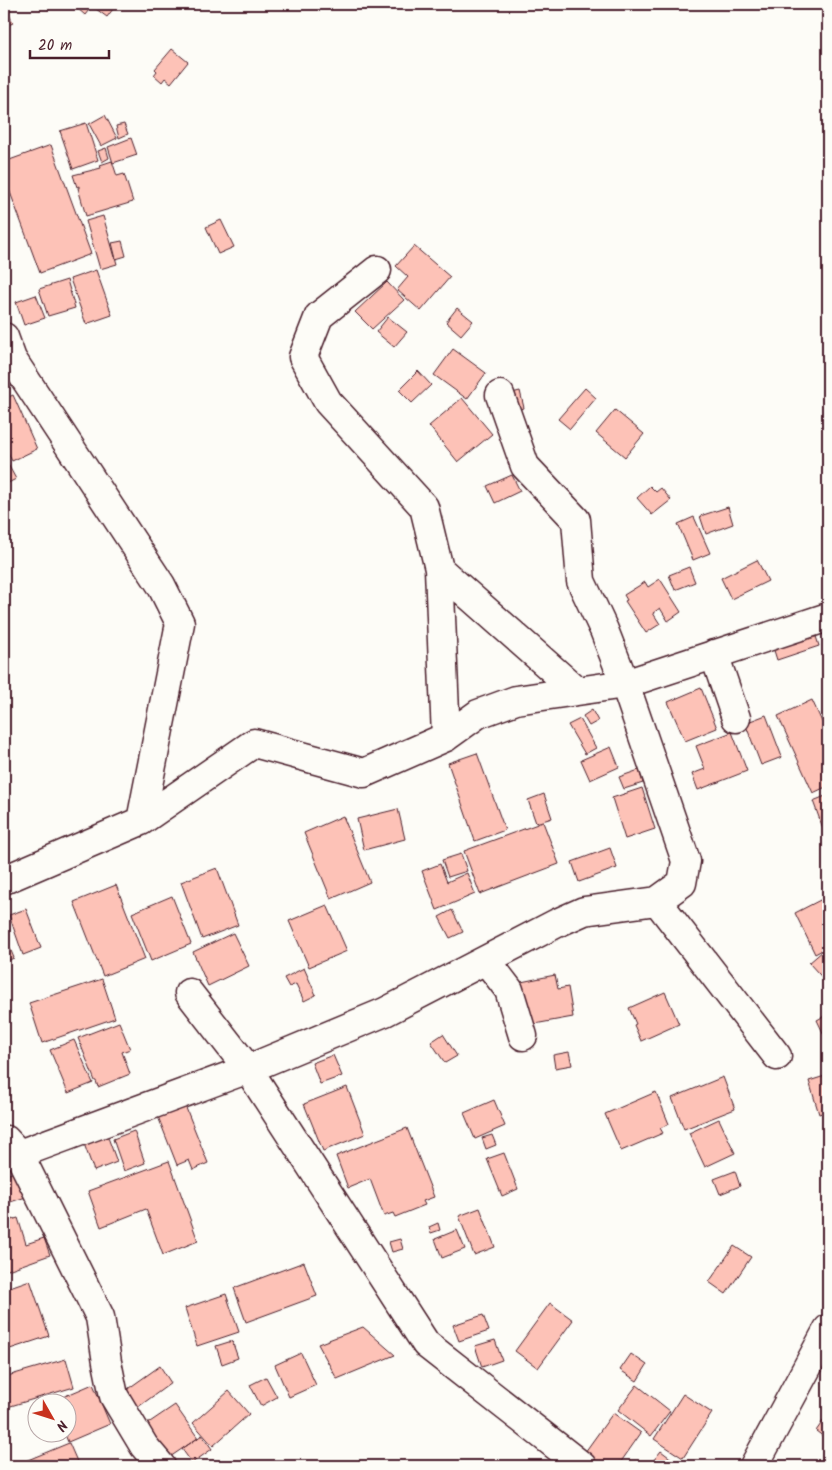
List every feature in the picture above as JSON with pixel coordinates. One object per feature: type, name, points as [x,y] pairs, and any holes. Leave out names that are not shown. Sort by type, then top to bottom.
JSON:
[{"type":"street","points":[[377,270],[319,316],[303,357],[328,402],[424,507],[439,569],[446,738]]},
{"type":"street","points":[[4,337],[12,358],[160,585],[180,624],[141,821]]},
{"type":"street","points":[[161,1466],[144,1446],[114,1396],[100,1317],[9,1148],[248,1068],[385,1012],[557,923],[584,911],[657,901],[682,883],[686,861],[626,684],[581,581],[576,520],[524,466],[500,395]]},
{"type":"street","points":[[439,569],[577,691]]},
{"type":"street","points":[[4,880],[141,821],[254,743],[364,773],[446,738],[478,714],[516,700],[626,684],[828,617]]},
{"type":"street","points":[[714,654],[736,718]]},
{"type":"street","points":[[657,901],[778,1056]]},
{"type":"street","points":[[486,960],[509,990],[523,1036]]},
{"type":"street","points":[[189,993],[248,1068],[426,1344],[582,1466]]},
{"type":"street","points":[[754,1466],[828,1329]]},
{"type":"building","points":[[4,4],[13,23],[4,27]]},
{"type":"building","points":[[81,4],[116,5],[107,17],[92,6],[85,15],[77,8]]},
{"type":"building","points":[[172,49],[188,62],[171,83],[165,78],[162,82],[154,75],[157,71],[155,69]]},
{"type":"building","points":[[105,115],[117,138],[101,146],[89,124]]},
{"type":"building","points":[[86,123],[98,160],[73,169],[60,131]]},
{"type":"building","points":[[124,124],[128,134],[119,138],[116,126]]},
{"type":"building","points":[[131,138],[137,155],[113,163],[108,147]]},
{"type":"building","points":[[51,145],[91,254],[40,273],[4,176],[4,162]]},
{"type":"building","points":[[106,148],[109,158],[102,162],[98,151]]},
{"type":"building","points":[[112,161],[117,176],[124,174],[133,202],[86,216],[79,186],[77,187],[73,175],[101,168],[100,165]]},
{"type":"building","points":[[103,216],[117,264],[100,269],[86,221]]},
{"type":"building","points":[[221,220],[234,247],[218,254],[206,227]]},
{"type":"building","points":[[122,241],[126,256],[116,259],[112,243]]},
{"type":"building","points":[[414,246],[450,277],[421,311],[397,290],[408,277],[396,266]]},
{"type":"building","points":[[96,270],[112,315],[86,324],[70,279]]},
{"type":"building","points":[[67,280],[75,308],[48,316],[39,289]]},
{"type":"building","points":[[387,282],[404,300],[372,329],[355,312]]},
{"type":"building","points":[[36,295],[45,318],[24,325],[16,302]]},
{"type":"building","points":[[457,308],[473,321],[461,335],[446,322]]},
{"type":"building","points":[[388,317],[407,332],[394,347],[376,332]]},
{"type":"building","points":[[453,349],[486,373],[467,399],[434,375]]},
{"type":"building","points":[[418,371],[431,385],[412,403],[399,390]]},
{"type":"building","points":[[585,388],[596,398],[570,429],[558,419]]},
{"type":"building","points":[[520,391],[524,408],[516,410],[512,393]]},
{"type":"building","points":[[13,395],[37,449],[12,461],[8,453],[4,455],[4,399]]},
{"type":"building","points":[[462,398],[492,434],[458,462],[429,426]]},
{"type":"building","points":[[615,410],[644,434],[625,457],[596,433]]},
{"type":"building","points":[[4,460],[16,479],[4,485]]},
{"type":"building","points":[[512,475],[520,491],[495,503],[487,486]]},
{"type":"building","points":[[650,486],[656,492],[661,488],[671,500],[652,515],[637,498]]},
{"type":"building","points":[[728,507],[733,524],[706,534],[700,516]]},
{"type":"building","points":[[694,517],[710,553],[693,560],[678,524]]},
{"type":"building","points":[[757,560],[768,581],[731,599],[721,578]]},
{"type":"building","points":[[689,567],[695,582],[675,590],[669,575]]},
{"type":"building","points":[[660,579],[681,612],[668,621],[660,608],[653,613],[660,624],[646,633],[625,601],[627,600],[624,595],[645,582],[648,587]]},
{"type":"building","points":[[814,630],[819,646],[777,660],[772,644]]},
{"type":"building","points":[[701,688],[717,728],[685,741],[668,702]]},
{"type":"building","points":[[812,700],[828,735],[828,786],[813,793],[778,716]]},
{"type":"building","points":[[592,710],[598,721],[589,726],[583,716]]},
{"type":"building","points":[[766,715],[782,757],[761,765],[745,723]]},
{"type":"building","points":[[580,719],[596,748],[585,754],[568,725]]},
{"type":"building","points":[[732,732],[747,771],[698,790],[692,774],[705,769],[696,746]]},
{"type":"building","points":[[611,747],[619,767],[590,780],[581,760]]},
{"type":"building","points":[[477,753],[505,830],[475,841],[448,763]]},
{"type":"building","points":[[639,770],[643,783],[624,789],[619,777]]},
{"type":"building","points":[[642,788],[655,829],[625,839],[612,798]]},
{"type":"building","points":[[544,794],[552,818],[536,823],[528,800]]},
{"type":"building","points":[[828,795],[828,842],[813,801]]},
{"type":"building","points":[[398,809],[405,839],[364,850],[357,819]]},
{"type":"building","points":[[343,816],[370,882],[331,899],[304,833]]},
{"type":"building","points":[[543,822],[559,864],[480,894],[464,851]]},
{"type":"building","points":[[610,848],[617,868],[579,882],[572,862]]},
{"type":"building","points":[[461,854],[467,871],[448,877],[442,860]]},
{"type":"building","points":[[440,864],[447,882],[467,873],[475,894],[437,910],[422,871]]},
{"type":"building","points":[[217,868],[238,925],[202,939],[181,882]]},
{"type":"building","points":[[116,885],[145,959],[103,976],[74,902]]},
{"type":"building","points":[[172,896],[191,944],[151,961],[132,913]]},
{"type":"building","points":[[828,896],[828,947],[815,954],[795,913]]},
{"type":"building","points":[[327,905],[347,951],[309,967],[289,921]]},
{"type":"building","points":[[26,909],[41,948],[23,955],[9,915]]},
{"type":"building","points":[[452,910],[463,932],[450,938],[439,917]]},
{"type":"building","points":[[233,933],[249,966],[208,986],[193,952]]},
{"type":"building","points":[[4,936],[14,958],[4,962]]},
{"type":"building","points":[[824,950],[828,955],[828,984],[809,963]]},
{"type":"building","points":[[304,968],[316,995],[304,1001],[296,984],[289,987],[284,978]]},
{"type":"building","points":[[555,975],[558,989],[568,987],[573,1017],[529,1025],[521,982]]},
{"type":"building","points":[[102,979],[115,1018],[42,1043],[29,1003]]},
{"type":"building","points":[[665,992],[679,1024],[641,1041],[629,1008]]},
{"type":"building","points":[[828,1014],[828,1043],[817,1020]]},
{"type":"building","points":[[119,1022],[130,1049],[122,1052],[130,1074],[98,1087],[78,1038]]},
{"type":"building","points":[[443,1034],[457,1056],[445,1063],[431,1042]]},
{"type":"building","points":[[74,1040],[93,1083],[68,1093],[50,1050]]},
{"type":"building","points":[[569,1052],[572,1065],[555,1068],[553,1055]]},
{"type":"building","points":[[333,1055],[342,1076],[320,1084],[312,1063]]},
{"type":"building","points":[[828,1075],[828,1111],[819,1114],[809,1081]]},
{"type":"building","points":[[723,1077],[735,1109],[684,1129],[672,1098]]},
{"type":"building","points":[[347,1087],[365,1134],[323,1151],[304,1104]]},
{"type":"building","points":[[656,1092],[669,1124],[660,1128],[663,1133],[621,1151],[605,1114]]},
{"type":"building","points":[[494,1100],[505,1126],[475,1139],[464,1113]]},
{"type":"building","points":[[184,1103],[208,1163],[193,1170],[189,1160],[177,1165],[157,1114]]},
{"type":"building","points":[[719,1119],[735,1153],[705,1167],[689,1133]]},
{"type":"building","points":[[407,1128],[434,1197],[423,1201],[425,1205],[395,1217],[393,1213],[384,1216],[370,1179],[348,1188],[336,1156]]},
{"type":"building","points":[[134,1131],[145,1163],[124,1171],[113,1139]]},
{"type":"building","points":[[106,1132],[117,1162],[94,1171],[83,1141]]},
{"type":"building","points":[[492,1135],[496,1145],[486,1149],[482,1138]]},
{"type":"building","points":[[504,1153],[518,1189],[502,1196],[487,1159]]},
{"type":"building","points":[[169,1161],[198,1241],[163,1255],[146,1209],[101,1227],[88,1191]]},
{"type":"building","points":[[17,1171],[26,1197],[4,1204],[4,1176]]},
{"type":"building","points":[[735,1171],[740,1186],[720,1194],[714,1179]]},
{"type":"building","points":[[480,1208],[495,1247],[474,1255],[459,1216]]},
{"type":"building","points":[[18,1218],[26,1244],[44,1238],[50,1255],[5,1271],[4,1222]]},
{"type":"building","points":[[438,1223],[440,1230],[431,1233],[429,1227]]},
{"type":"building","points":[[457,1230],[465,1249],[442,1258],[435,1239]]},
{"type":"building","points":[[400,1239],[403,1249],[392,1252],[389,1242]]},
{"type":"building","points":[[734,1246],[751,1257],[726,1294],[709,1282]]},
{"type":"building","points":[[304,1262],[317,1296],[246,1322],[234,1288]]},
{"type":"building","points":[[30,1280],[49,1336],[4,1351],[4,1289]]},
{"type":"building","points":[[226,1294],[239,1332],[197,1346],[185,1308]]},
{"type":"building","points":[[550,1303],[573,1320],[538,1368],[515,1351]]},
{"type":"building","points":[[483,1315],[489,1331],[459,1341],[453,1325]]},
{"type":"building","points":[[363,1327],[395,1355],[337,1379],[318,1344]]},
{"type":"building","points":[[495,1340],[502,1360],[482,1367],[475,1346]]},
{"type":"building","points":[[232,1341],[238,1358],[222,1364],[216,1346]]},
{"type":"building","points":[[301,1353],[316,1385],[289,1397],[275,1365]]},
{"type":"building","points":[[631,1354],[647,1365],[637,1381],[620,1370]]},
{"type":"building","points":[[66,1359],[74,1387],[57,1392],[28,1392],[28,1401],[4,1408],[4,1377]]},
{"type":"building","points":[[160,1366],[171,1383],[134,1410],[122,1393]]},
{"type":"building","points":[[266,1377],[277,1397],[261,1406],[250,1385]]},
{"type":"building","points":[[93,1384],[110,1424],[78,1438],[78,1392],[74,1392]]},
{"type":"building","points":[[637,1385],[670,1411],[651,1436],[618,1410]]},
{"type":"building","points":[[229,1391],[249,1414],[213,1446],[193,1423]]},
{"type":"building","points":[[683,1394],[712,1413],[683,1458],[654,1439]]},
{"type":"building","points":[[175,1405],[198,1438],[167,1459],[144,1426]]},
{"type":"building","points":[[613,1413],[641,1433],[618,1466],[604,1466],[585,1452]]},
{"type":"building","points":[[828,1414],[828,1440],[816,1431]]},
{"type":"building","points":[[202,1435],[212,1449],[192,1463],[182,1449]]},
{"type":"building","points":[[69,1443],[79,1466],[25,1466],[23,1462]]},
{"type":"building","points":[[661,1451],[681,1466],[649,1466]]}]
